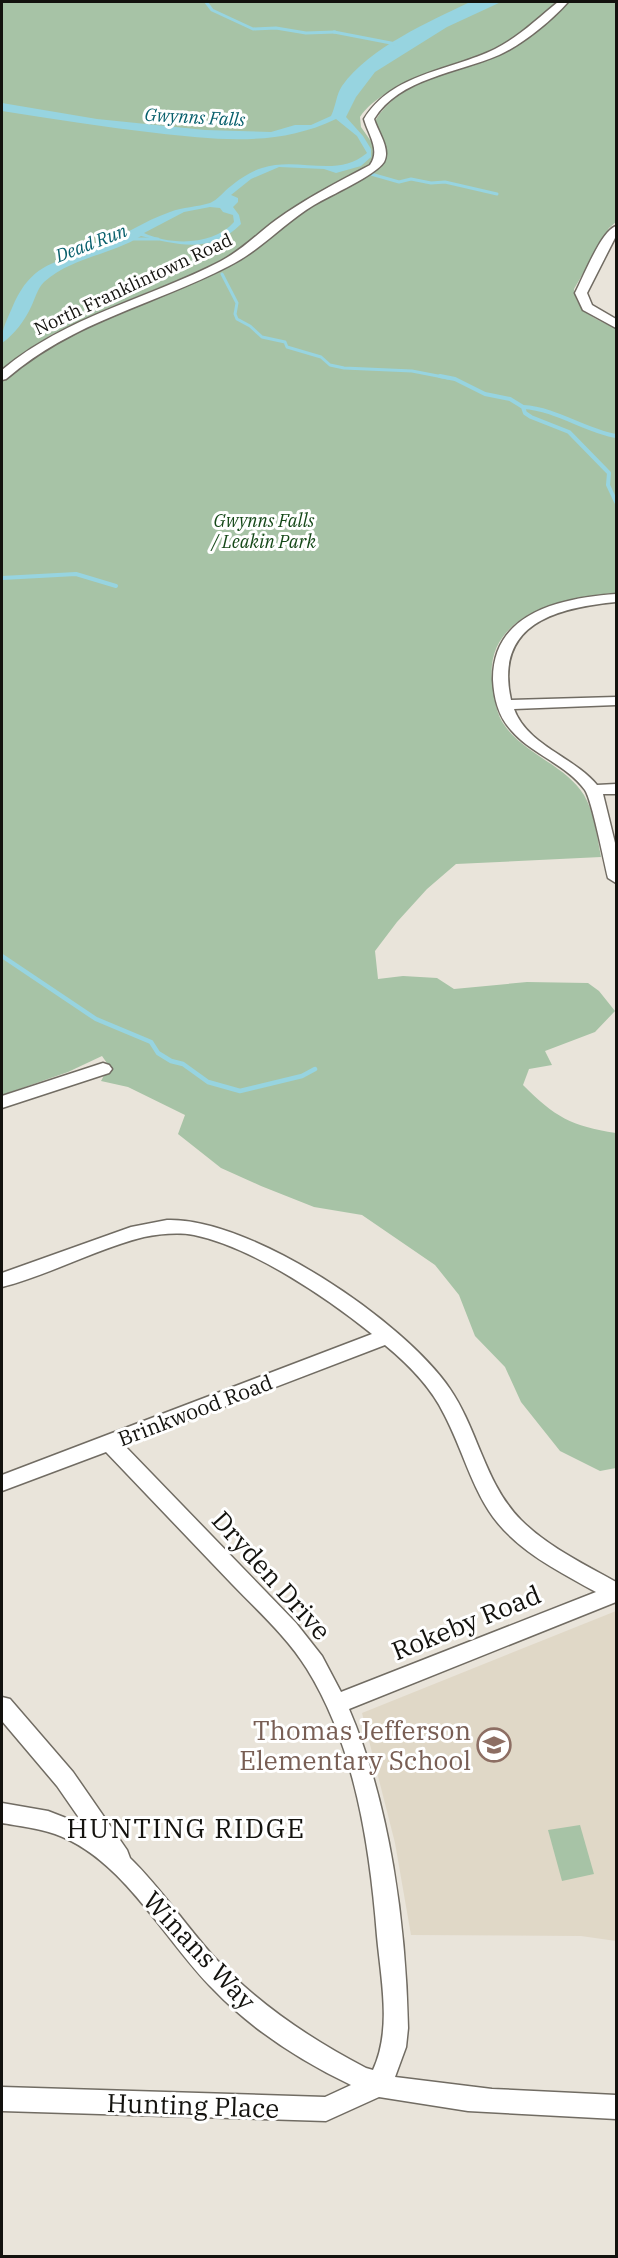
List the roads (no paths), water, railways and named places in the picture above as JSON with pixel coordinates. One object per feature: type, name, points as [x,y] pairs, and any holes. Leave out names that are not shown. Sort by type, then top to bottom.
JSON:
[{"type":"street","name":"North Franklintown Road","points":[[2,376],[28,354],[62,333],[230,261],[250,249],[278,224],[308,204],[374,167],[379,162],[382,152],[369,119],[374,109],[409,85],[505,48],[563,2]]},
{"type":"street","points":[[616,229],[610,236],[581,293],[587,307],[616,324]]},
{"type":"street","points":[[616,598],[571,603],[556,608],[519,629],[505,648],[500,666],[504,705],[508,716],[524,736],[594,790],[616,878]]},
{"type":"street","points":[[504,705],[616,701]]},
{"type":"street","points":[[594,790],[616,789]]},
{"type":"street","points":[[2,1101],[103,1068]]},
{"type":"street","points":[[2,1280],[138,1232],[160,1227],[187,1228],[215,1235],[290,1269],[358,1313],[388,1336],[430,1376],[453,1412],[480,1479],[494,1502],[514,1526],[567,1565],[616,1593]]},
{"type":"street","name":"Brinkwood Road","points":[[2,1483],[388,1336]]},
{"type":"street","name":"Dryden Drive","points":[[110,1443],[303,1646],[323,1677],[336,1704],[355,1755],[369,1804],[388,1919],[393,1986],[394,2045],[380,2085]]},
{"type":"street","name":"Rokeby Road","points":[[336,1704],[616,1593]]},
{"type":"street","points":[[2,1706],[65,1779],[126,1868]]},
{"type":"street","name":"Winans Way","points":[[2,1813],[32,1817],[65,1827],[91,1841],[126,1868],[187,1945],[222,1982],[259,2014],[326,2057],[380,2085],[489,2102],[616,2107]]},
{"type":"street","name":"Hunting Place","points":[[2,2099],[326,2109],[380,2085]]},
{"type":"water","points":[[470,2],[501,2],[447,27],[375,72],[356,97],[346,117],[371,149],[371,157],[361,166],[336,173],[324,169],[279,167],[251,179],[231,195],[238,198],[238,202],[233,207],[239,215],[241,224],[218,240],[194,245],[141,236],[117,248],[79,261],[44,282],[29,312],[11,336],[2,343],[5,325],[19,293],[36,273],[45,267],[105,243],[160,216],[210,203],[228,188],[258,169],[289,164],[343,165],[367,153],[357,136],[336,119],[314,128],[270,138],[225,139],[137,131],[2,111],[2,103],[97,119],[205,130],[271,132],[295,125],[311,125],[331,116],[342,86],[368,59],[401,37]],"holes":[[[210,207],[220,208],[223,212],[233,215],[234,222],[226,230],[204,239],[167,240],[144,233],[184,212]]]},
{"type":"waterway","points":[[206,2],[212,10],[253,29],[276,28],[306,33],[334,32]]},
{"type":"waterway","points":[[334,32],[396,44]]},
{"type":"waterway","points":[[371,174],[399,182],[411,179],[431,183],[445,182],[497,194]]},
{"type":"waterway","name":"Dead Run","points":[[134,239],[158,239]]},
{"type":"waterway","points":[[212,252],[209,247],[213,240]]},
{"type":"waterway","points":[[222,274],[237,303],[235,314],[237,319],[250,326],[262,337],[285,342],[287,347],[321,357],[330,365],[344,368],[412,371],[448,378]]},
{"type":"waterway","points":[[440,376],[455,379],[485,394],[510,399],[523,407]]},
{"type":"waterway","points":[[523,407],[559,415],[616,436]]},
{"type":"waterway","points":[[523,407],[525,413],[531,417],[569,432],[609,473],[608,485],[616,502]]},
{"type":"waterway","points":[[2,578],[76,574],[116,586]]},
{"type":"waterway","points":[[2,956],[96,1019],[151,1042],[158,1053],[171,1061],[183,1064],[208,1082],[240,1091],[302,1076],[315,1069]]},
{"type":"place","name":"Thomas Jefferson Elementary School","points":[[494,1745]]},
{"type":"district","name":"HUNTING RIDGE","points":[[186,1827]]},
{"type":"water label","name":"Gwynns Falls","points":[[195,117]]},
{"type":"park label","name":"Gwynns Falls / Leakin Park","points":[[264,530]]}]
